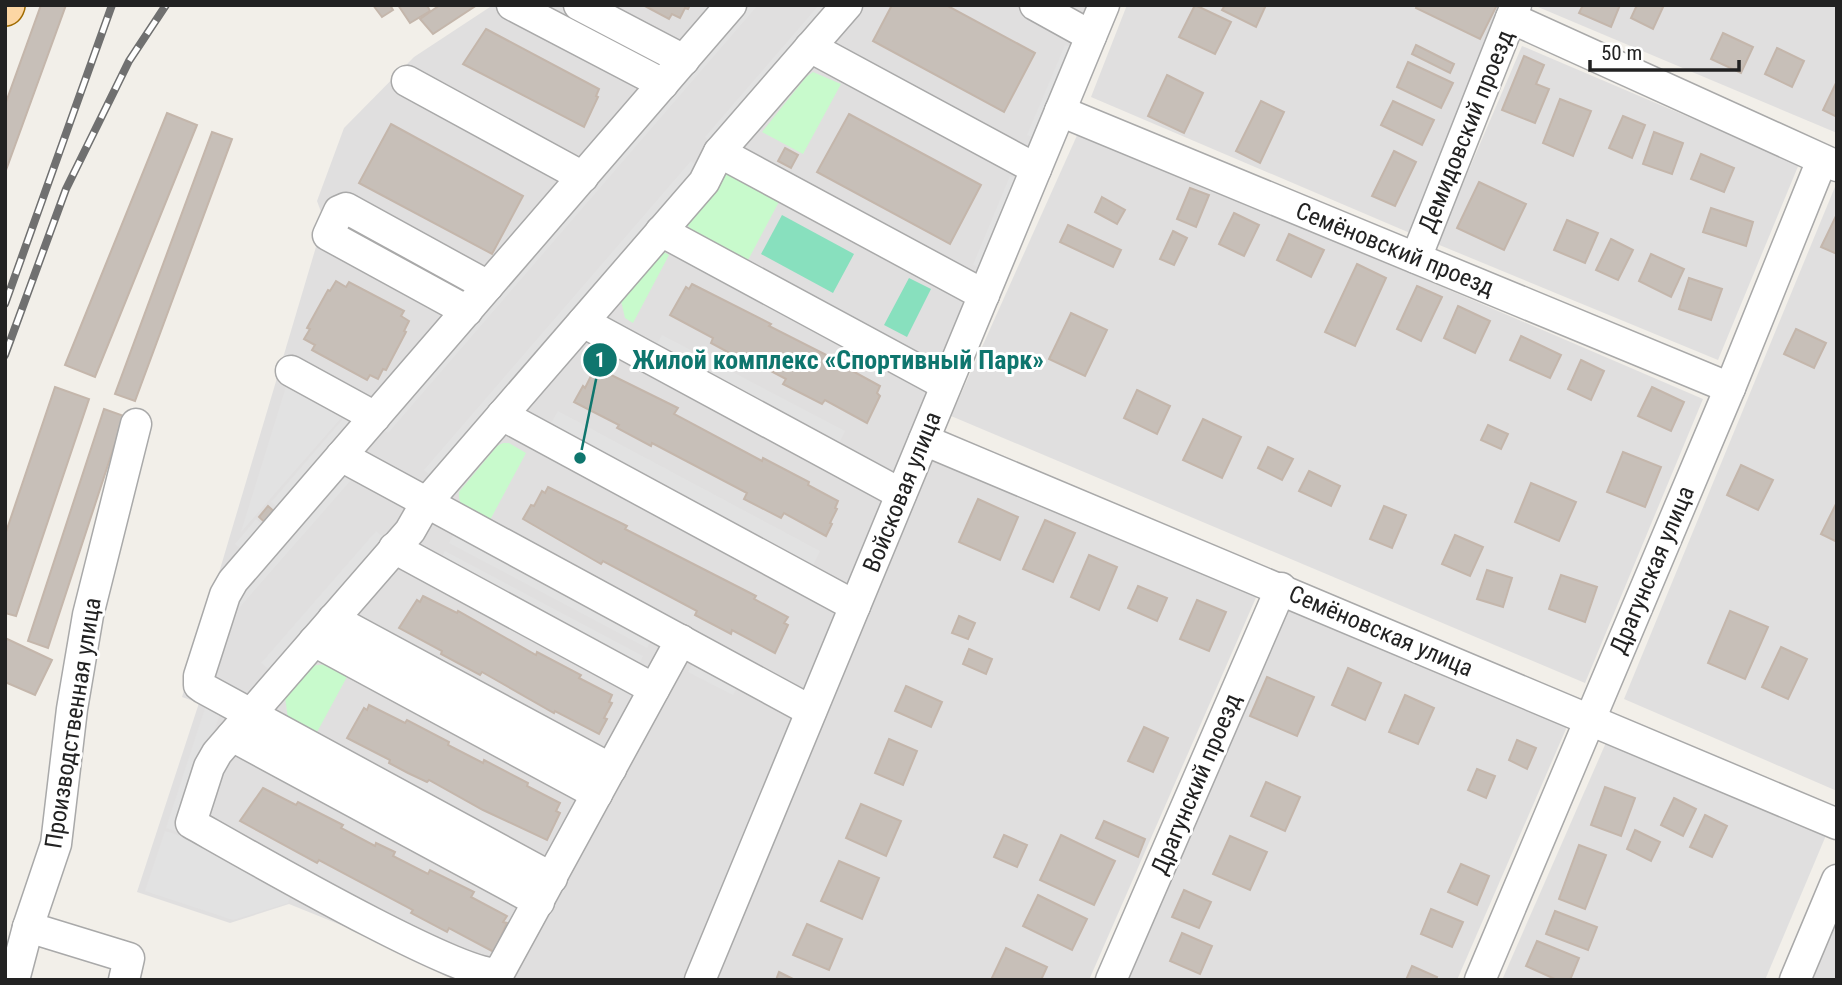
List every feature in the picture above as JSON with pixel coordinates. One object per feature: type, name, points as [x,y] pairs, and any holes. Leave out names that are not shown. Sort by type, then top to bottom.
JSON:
[{"type":"street","points":[[512,5],[663,84]]},
{"type":"street","points":[[579,5],[684,60]]},
{"type":"street","points":[[545,890],[241,725],[198,681],[225,594],[233,581],[731,5]]},
{"type":"street","points":[[681,640],[499,973],[493,975],[427,951],[191,823],[212,760],[410,531],[426,503],[704,182],[719,152],[847,5]]},
{"type":"street","points":[[1035,5],[1091,36]]},
{"type":"street","name":"Войсковая улица","points":[[700,980],[1104,5]]},
{"type":"street","points":[[1514,12],[1830,163]]},
{"type":"street","name":"Демидовский проезд","points":[[1416,258],[1514,12]]},
{"type":"street","points":[[810,47],[1036,169]]},
{"type":"street","points":[[407,81],[583,177]]},
{"type":"street","name":"Семёновский проезд","points":[[1060,111],[1730,388]]},
{"type":"street","points":[[719,152],[984,295]]},
{"type":"street","name":"Драгунская улица","points":[[1480,980],[1730,388],[1830,163]]},
{"type":"street","points":[[467,311],[331,237],[328,231],[341,208],[346,208],[488,286]]},
{"type":"street","points":[[662,231],[946,385]]},
{"type":"street","points":[[583,322],[901,494]]},
{"type":"street","points":[[291,371],[375,417]]},
{"type":"street","points":[[502,415],[855,606]]},
{"type":"street","name":"Производственная улица","points":[[14,980],[28,927],[56,844],[72,709],[88,615],[136,424]]},
{"type":"street","name":"Семёновская улица","points":[[924,440],[1837,824]]},
{"type":"street","points":[[341,456],[811,711]]},
{"type":"street","points":[[394,548],[654,689]]},
{"type":"street","name":"Драгунский проезд","points":[[1111,980],[1281,588]]},
{"type":"street","points":[[324,630],[604,782]]},
{"type":"street","points":[[1795,980],[1837,880]]},
{"type":"street","points":[[28,927],[129,958],[124,980]]},
{"type":"shaded area","points":[[493,5],[1098,5],[688,980],[477,980],[289,904],[230,923],[137,892],[199,703],[182,697],[324,220],[317,201],[344,128],[414,57]]},
{"type":"shaded area","points":[[533,5],[558,5],[664,61],[659,70]]},
{"type":"shaded area","points":[[739,5],[758,5],[388,433],[377,423]]},
{"type":"shaded area","points":[[819,5],[838,5],[716,147],[705,137]]},
{"type":"shaded area","points":[[1127,5],[1504,5],[1410,233],[1091,97]]},
{"type":"shaded area","points":[[1837,5],[1837,133],[1538,7]]},
{"type":"shaded area","points":[[1065,45],[1078,50],[1040,140],[1027,135]]},
{"type":"shaded area","points":[[1522,46],[1799,164],[1718,360],[1437,244]]},
{"type":"shaded area","points":[[1079,131],[1703,399],[1585,683],[951,416]]},
{"type":"shaded area","points":[[691,161],[702,170],[435,480],[424,470]]},
{"type":"shaded area","points":[[1010,176],[1023,181],[985,270],[973,265]]},
{"type":"shaded area","points":[[1837,182],[1837,791],[1624,699]]},
{"type":"shaded area","points":[[662,335],[845,431],[837,447],[653,351]]},
{"type":"shaded area","points":[[289,377],[349,409],[241,532]]},
{"type":"shaded area","points":[[558,411],[820,551],[813,565],[550,425]]},
{"type":"shaded area","points":[[347,414],[359,423],[282,511],[271,502]]},
{"type":"shaded area","points":[[935,455],[1258,593],[1089,980],[713,980]]},
{"type":"shaded area","points":[[340,470],[351,480],[239,608],[228,599]]},
{"type":"shaded area","points":[[256,519],[267,529],[246,553],[235,544]]},
{"type":"shaded area","points":[[456,530],[654,635],[647,648],[449,543]]},
{"type":"shaded area","points":[[376,531],[387,540],[273,673],[261,663]]},
{"type":"shaded area","points":[[445,551],[643,656],[636,669],[438,564]]},
{"type":"shaded area","points":[[1289,606],[1569,722],[1457,980],[1127,980]]},
{"type":"shaded area","points":[[695,659],[740,682],[733,695],[688,672]]},
{"type":"shaded area","points":[[207,702],[222,707],[181,833],[166,828]]},
{"type":"shaded area","points":[[1608,738],[1827,833],[1765,980],[1502,980]]},
{"type":"shaded area","points":[[165,831],[253,860],[293,887],[288,903],[233,920],[145,891]]},
{"type":"shaded area","points":[[1837,917],[1837,980],[1810,980]]},
{"type":"green space","points":[[813,72],[841,84],[803,154],[762,132]]},
{"type":"green space","points":[[724,170],[781,198],[747,262],[694,233],[685,222]]},
{"type":"green space","points":[[782,215],[854,254],[833,293],[761,254]]},
{"type":"green space","points":[[662,251],[669,255],[633,323],[625,318],[621,301],[624,293]]},
{"type":"green space","points":[[909,278],[931,289],[907,337],[884,325]]},
{"type":"green space","points":[[509,443],[526,453],[489,522],[464,507],[459,492],[497,446]]},
{"type":"green space","points":[[327,664],[348,675],[316,734],[288,719],[285,697],[310,666]]},
{"type":"building","points":[[41,5],[66,5],[5,173],[5,105]]},
{"type":"building","points":[[373,5],[390,5],[393,10],[382,17]]},
{"type":"building","points":[[398,5],[427,5],[430,11],[410,23]]},
{"type":"building","points":[[440,5],[477,5],[433,34],[420,19]]},
{"type":"building","points":[[643,5],[690,5],[688,9],[685,8],[680,18],[672,14],[669,19]]},
{"type":"building","points":[[892,5],[946,5],[1035,53],[1004,112],[873,41]]},
{"type":"building","points":[[1195,5],[1231,22],[1215,54],[1179,37]]},
{"type":"building","points":[[1225,5],[1266,5],[1256,27],[1222,10]]},
{"type":"building","points":[[1417,5],[1497,5],[1480,39],[1416,8]]},
{"type":"building","points":[[1583,5],[1620,5],[1611,27],[1579,13]]},
{"type":"building","points":[[1637,5],[1664,5],[1653,29],[1631,18]]},
{"type":"building","points":[[486,29],[599,89],[584,127],[463,64]]},
{"type":"building","points":[[1723,33],[1753,47],[1741,73],[1711,59]]},
{"type":"building","points":[[1416,45],[1454,64],[1450,73],[1412,54]]},
{"type":"building","points":[[1777,48],[1804,61],[1792,87],[1765,74]]},
{"type":"building","points":[[1524,56],[1544,65],[1536,84],[1549,89],[1535,123],[1502,110]]},
{"type":"building","points":[[1408,62],[1453,83],[1441,108],[1397,87]]},
{"type":"building","points":[[1167,75],[1203,93],[1184,133],[1148,116]]},
{"type":"building","points":[[1837,81],[1837,117],[1823,110]]},
{"type":"building","points":[[1560,99],[1591,111],[1573,156],[1543,143]]},
{"type":"building","points":[[1261,101],[1284,112],[1260,163],[1236,151]]},
{"type":"building","points":[[1393,101],[1434,120],[1422,145],[1381,125]]},
{"type":"building","points":[[167,113],[197,125],[95,377],[65,365]]},
{"type":"building","points":[[849,114],[981,185],[950,244],[817,172]]},
{"type":"building","points":[[1623,116],[1645,125],[1632,158],[1609,148]]},
{"type":"building","points":[[391,124],[523,196],[492,254],[359,183]]},
{"type":"building","points":[[212,132],[232,139],[135,401],[115,394]]},
{"type":"building","points":[[1654,132],[1683,143],[1672,174],[1643,164]]},
{"type":"building","points":[[785,148],[798,155],[791,168],[778,161]]},
{"type":"building","points":[[1394,151],[1416,162],[1395,206],[1372,196]]},
{"type":"building","points":[[1701,154],[1734,168],[1724,192],[1691,179]]},
{"type":"building","points":[[1479,182],[1526,204],[1504,250],[1457,228]]},
{"type":"building","points":[[1190,188],[1209,195],[1196,227],[1177,219]]},
{"type":"building","points":[[1102,197],[1125,210],[1117,224],[1095,212]]},
{"type":"building","points":[[1711,208],[1753,222],[1746,246],[1703,232]]},
{"type":"building","points":[[1234,213],[1259,225],[1244,256],[1219,244]]},
{"type":"building","points":[[1837,214],[1837,254],[1821,247]]},
{"type":"building","points":[[1567,220],[1598,233],[1585,263],[1554,250]]},
{"type":"building","points":[[1068,225],[1121,250],[1113,267],[1060,242]]},
{"type":"building","points":[[1173,231],[1187,238],[1174,265],[1160,259]]},
{"type":"building","points":[[1289,234],[1324,250],[1311,277],[1277,260]]},
{"type":"building","points":[[1611,239],[1633,250],[1618,280],[1596,270]]},
{"type":"building","points":[[1651,254],[1684,269],[1671,297],[1639,281]]},
{"type":"building","points":[[1357,264],[1386,278],[1355,346],[1325,332]]},
{"type":"building","points":[[1689,278],[1722,289],[1711,320],[1679,309]]},
{"type":"building","points":[[336,281],[346,287],[349,282],[404,311],[401,316],[409,321],[386,370],[383,369],[378,379],[370,375],[367,380],[312,350],[315,345],[304,339],[310,329],[307,328]]},
{"type":"building","points":[[692,284],[771,324],[769,326],[848,366],[847,368],[880,386],[877,393],[880,396],[867,423],[825,400],[822,404],[783,384],[786,379],[711,343],[713,338],[670,315],[686,287],[689,289]]},
{"type":"building","points":[[1417,286],[1442,297],[1421,341],[1397,329]]},
{"type":"building","points":[[1458,306],[1490,321],[1475,353],[1444,338]]},
{"type":"building","points":[[1071,313],[1107,330],[1085,376],[1049,359]]},
{"type":"building","points":[[1796,329],[1826,343],[1814,368],[1784,354]]},
{"type":"building","points":[[1521,336],[1561,355],[1550,378],[1510,360]]},
{"type":"building","points":[[1581,360],[1604,371],[1591,400],[1568,389]]},
{"type":"building","points":[[599,369],[678,408],[674,414],[762,461],[763,458],[809,482],[808,485],[838,501],[826,536],[784,513],[781,518],[744,499],[747,493],[652,443],[651,446],[617,428],[619,425],[574,402],[592,374],[595,376]]},
{"type":"building","points":[[55,387],[89,399],[16,616],[5,613],[5,535]]},
{"type":"building","points":[[1652,387],[1684,402],[1671,431],[1638,416]]},
{"type":"building","points":[[1137,390],[1170,406],[1157,434],[1124,418]]},
{"type":"building","points":[[104,409],[124,416],[48,648],[28,641]]},
{"type":"building","points":[[1203,419],[1241,437],[1222,478],[1183,460]]},
{"type":"building","points":[[1488,425],[1508,434],[1501,449],[1481,440]]},
{"type":"building","points":[[1268,447],[1293,459],[1282,480],[1258,468]]},
{"type":"building","points":[[1623,452],[1661,467],[1645,507],[1607,492]]},
{"type":"building","points":[[1741,465],[1773,480],[1758,510],[1727,495]]},
{"type":"building","points":[[1309,471],[1340,486],[1331,506],[1299,491]]},
{"type":"building","points":[[1531,483],[1576,502],[1559,541],[1515,522]]},
{"type":"building","points":[[548,487],[627,526],[625,529],[756,596],[754,599],[788,617],[784,623],[788,625],[775,653],[732,630],[731,634],[695,615],[697,611],[603,561],[601,564],[523,519],[531,505],[534,506],[542,491],[545,493]]},
{"type":"building","points":[[978,499],[1018,517],[1000,560],[959,542]]},
{"type":"building","points":[[1837,505],[1837,542],[1821,534]]},
{"type":"building","points":[[268,506],[278,515],[269,526],[259,517]]},
{"type":"building","points":[[1384,506],[1406,515],[1392,548],[1370,539]]},
{"type":"building","points":[[1045,520],[1075,533],[1053,582],[1023,569]]},
{"type":"building","points":[[1455,535],[1483,547],[1470,576],[1442,564]]},
{"type":"building","points":[[1089,555],[1117,567],[1099,610],[1071,597]]},
{"type":"building","points":[[1487,570],[1512,578],[1503,607],[1477,599]]},
{"type":"building","points":[[1561,575],[1597,587],[1585,622],[1549,609]]},
{"type":"building","points":[[1138,586],[1167,598],[1157,621],[1128,608]]},
{"type":"building","points":[[423,596],[457,613],[458,611],[536,655],[537,652],[581,675],[579,678],[612,695],[609,702],[612,703],[604,718],[607,719],[599,734],[555,711],[554,713],[482,672],[480,675],[399,628],[417,600],[420,602]]},
{"type":"building","points":[[1197,600],[1226,612],[1209,651],[1180,639]]},
{"type":"building","points":[[1730,611],[1768,627],[1745,679],[1708,663]]},
{"type":"building","points":[[959,616],[975,623],[968,639],[952,633]]},
{"type":"building","points":[[5,638],[52,660],[35,695],[5,682]]},
{"type":"building","points":[[1781,647],[1807,659],[1788,699],[1762,687]]},
{"type":"building","points":[[969,649],[992,659],[986,674],[963,664]]},
{"type":"building","points":[[1348,668],[1381,683],[1365,720],[1332,705]]},
{"type":"building","points":[[1267,677],[1314,697],[1297,736],[1250,716]]},
{"type":"building","points":[[906,686],[942,702],[931,727],[895,711]]},
{"type":"building","points":[[1405,695],[1434,708],[1418,744],[1389,732]]},
{"type":"building","points":[[369,705],[405,723],[407,720],[449,742],[448,745],[483,763],[484,760],[560,803],[556,811],[560,813],[547,840],[483,810],[429,780],[427,782],[408,773],[389,763],[390,760],[347,738],[364,708],[367,710]]},
{"type":"building","points":[[1144,727],[1168,738],[1153,772],[1128,761]]},
{"type":"building","points":[[889,739],[917,751],[903,785],[875,773]]},
{"type":"building","points":[[1517,740],[1536,748],[1527,769],[1509,760]]},
{"type":"building","points":[[1477,769],[1495,776],[1486,798],[1468,790]]},
{"type":"building","points":[[1266,782],[1300,797],[1285,831],[1251,816]]},
{"type":"building","points":[[1605,787],[1635,798],[1621,836],[1591,825]]},
{"type":"building","points":[[263,788],[343,825],[341,828],[375,846],[376,843],[395,852],[393,856],[428,874],[430,870],[474,892],[471,897],[507,916],[503,922],[507,923],[494,952],[449,928],[447,932],[411,913],[413,910],[319,860],[317,863],[240,821]]},
{"type":"building","points":[[1674,798],[1696,809],[1683,836],[1661,825]]},
{"type":"building","points":[[861,804],[901,821],[886,856],[846,838]]},
{"type":"building","points":[[1705,815],[1727,826],[1712,857],[1690,847]]},
{"type":"building","points":[[1104,821],[1145,839],[1138,857],[1096,838]]},
{"type":"building","points":[[1635,830],[1660,842],[1651,861],[1627,849]]},
{"type":"building","points":[[1004,835],[1027,845],[1017,867],[994,857]]},
{"type":"building","points":[[1061,835],[1115,861],[1094,905],[1040,880]]},
{"type":"building","points":[[1230,836],[1267,852],[1250,890],[1213,874]]},
{"type":"building","points":[[1579,845],[1606,855],[1585,909],[1559,899]]},
{"type":"building","points":[[839,861],[879,878],[862,919],[821,901]]},
{"type":"building","points":[[1461,864],[1489,876],[1477,905],[1448,892]]},
{"type":"building","points":[[1184,890],[1211,902],[1199,928],[1172,917]]},
{"type":"building","points":[[1038,895],[1087,919],[1072,950],[1023,926]]},
{"type":"building","points":[[1431,909],[1463,922],[1452,947],[1421,934]]},
{"type":"building","points":[[1555,911],[1597,927],[1588,950],[1546,934]]},
{"type":"building","points":[[807,924],[842,939],[829,970],[793,955]]},
{"type":"building","points":[[1182,933],[1212,946],[1200,974],[1170,961]]},
{"type":"building","points":[[1537,941],[1579,958],[1570,980],[1557,980],[1526,966]]},
{"type":"building","points":[[1006,948],[1047,967],[1041,980],[991,980]]},
{"type":"building","points":[[1412,966],[1437,977],[1436,980],[1406,980]]},
{"type":"building","points":[[779,972],[795,980],[776,980]]},
{"type":"railway","points":[[5,304],[112,5]]},
{"type":"railway","points":[[5,355],[66,189],[129,61],[166,5]]},
{"type":"place","name":"Жилой комплекс «Спортивный Парк»","points":[[580,458]]}]
